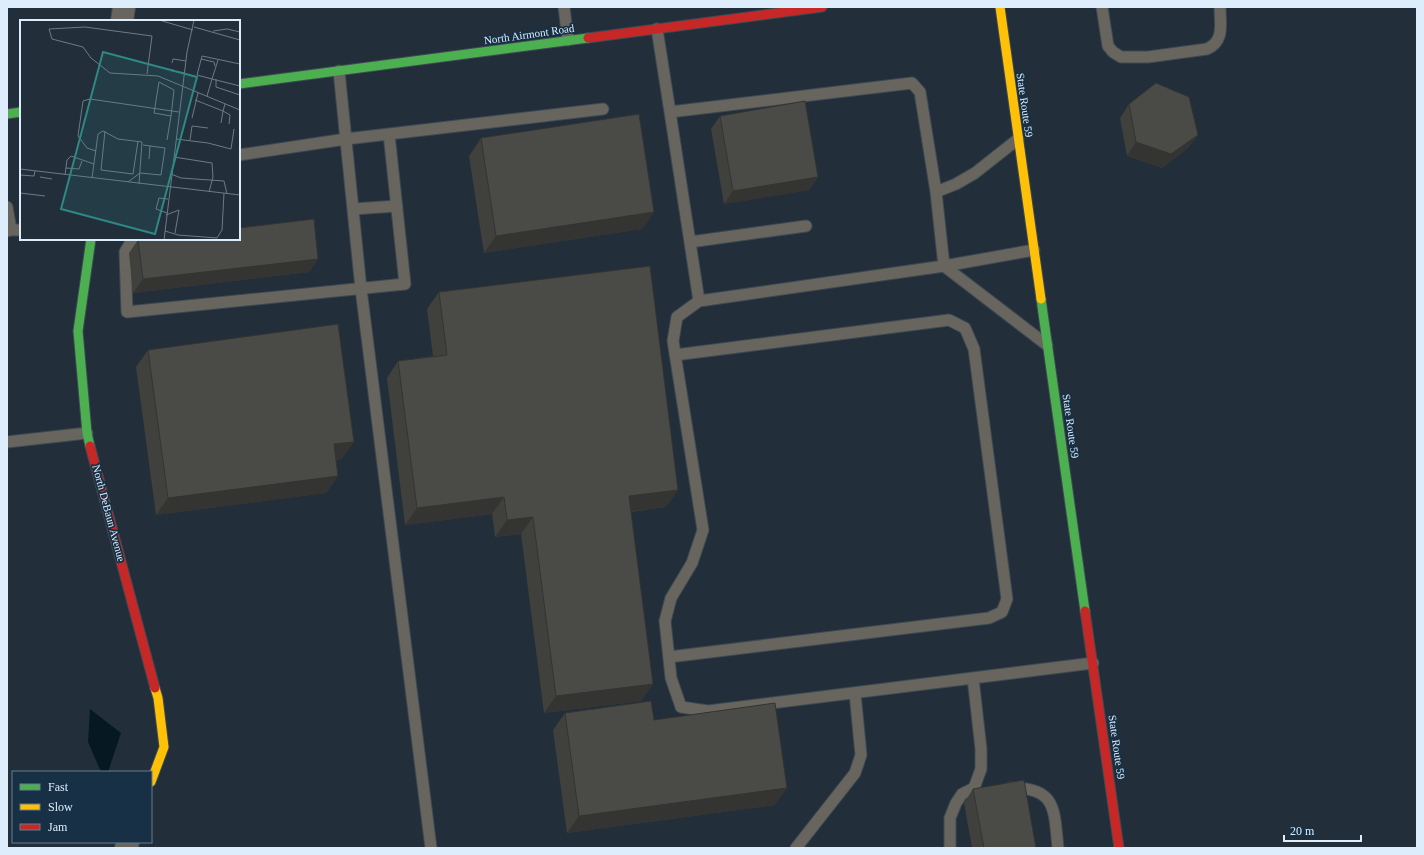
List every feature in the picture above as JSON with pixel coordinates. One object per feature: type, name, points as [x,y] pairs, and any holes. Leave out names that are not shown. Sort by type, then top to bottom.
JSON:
[{"type":"street","points":[[122,20],[124,7]]},
{"type":"street","name":"North Airmont Road","points":[[240,84],[822,7]]},
{"type":"street","name":"State Route 59","points":[[1000,7],[1119,848]]},
{"type":"street","points":[[7,114],[20,112]]},
{"type":"street","name":"North DeBaun Avenue","points":[[91,240],[78,331],[87,433],[158,698],[164,747],[152,779]]},
{"type":"lane","points":[[564,7],[568,40]]},
{"type":"lane","points":[[725,7],[727,19]]},
{"type":"lane","points":[[1102,7],[1108,46],[1113,52],[1121,57],[1148,57],[1207,49],[1214,46],[1220,35],[1220,7]]},
{"type":"lane","points":[[657,29],[699,301]]},
{"type":"lane","points":[[339,71],[361,289],[432,848]]},
{"type":"lane","points":[[670,112],[912,83],[920,92],[936,192],[944,266],[1047,345]]},
{"type":"lane","points":[[240,155],[346,138],[602,109]]},
{"type":"lane","points":[[132,240],[125,252],[127,312],[404,284],[389,134]]},
{"type":"lane","points":[[936,192],[956,184],[975,173],[1018,139]]},
{"type":"lane","points":[[353,209],[396,206]]},
{"type":"lane","points":[[7,207],[13,230]]},
{"type":"lane","points":[[690,242],[806,226]]},
{"type":"lane","points":[[1034,250],[944,266],[699,301],[677,317],[673,341],[703,530],[692,563],[671,598],[665,621],[671,678],[681,707],[708,711],[1093,663]]},
{"type":"lane","points":[[669,657],[989,618],[1002,612],[1007,599],[974,349],[965,328],[949,320],[675,355]]},
{"type":"lane","points":[[7,442],[87,433]]},
{"type":"lane","points":[[950,848],[950,818],[956,803],[962,794],[980,788],[981,749],[973,678]]},
{"type":"lane","points":[[796,848],[854,773],[861,755],[855,693]]},
{"type":"lane","points":[[998,788],[1030,789],[1046,796],[1052,806],[1058,848]]},
{"type":"water","points":[[90,709],[121,733],[108,771],[101,771],[88,742]]},
{"type":"building","points":[[1156,83],[1189,97],[1198,135],[1171,154],[1136,142],[1129,104]]},
{"type":"building","points":[[805,101],[818,177],[733,191],[720,116]]},
{"type":"building","points":[[639,114],[654,212],[496,236],[481,138]]},
{"type":"building","points":[[314,219],[318,259],[143,279],[138,240],[240,240],[240,228]]},
{"type":"building","points":[[650,266],[678,490],[629,496],[653,684],[556,696],[533,517],[507,520],[504,497],[417,508],[398,361],[447,355],[439,292]]},
{"type":"building","points":[[338,324],[354,442],[334,444],[338,476],[168,498],[148,350]]},
{"type":"building","points":[[651,701],[654,720],[775,703],[787,788],[579,816],[565,713]]},
{"type":"building","points":[[1024,780],[1036,848],[984,848],[973,789]]},
{"type":"traffic: fast","points":[[240,84],[588,38]]},
{"type":"traffic: fast","points":[[7,114],[20,112]]},
{"type":"traffic: fast","points":[[90,446],[87,433],[78,331],[91,240]]},
{"type":"traffic: fast","points":[[1041,299],[1085,611]]},
{"type":"traffic: slow","points":[[1000,7],[1041,299]]},
{"type":"traffic: slow","points":[[152,779],[164,747],[158,698],[155,688]]},
{"type":"traffic: jam","points":[[588,38],[822,7]]},
{"type":"traffic: jam","points":[[90,446],[155,688]]},
{"type":"traffic: jam","points":[[1085,611],[1119,848]]}]
